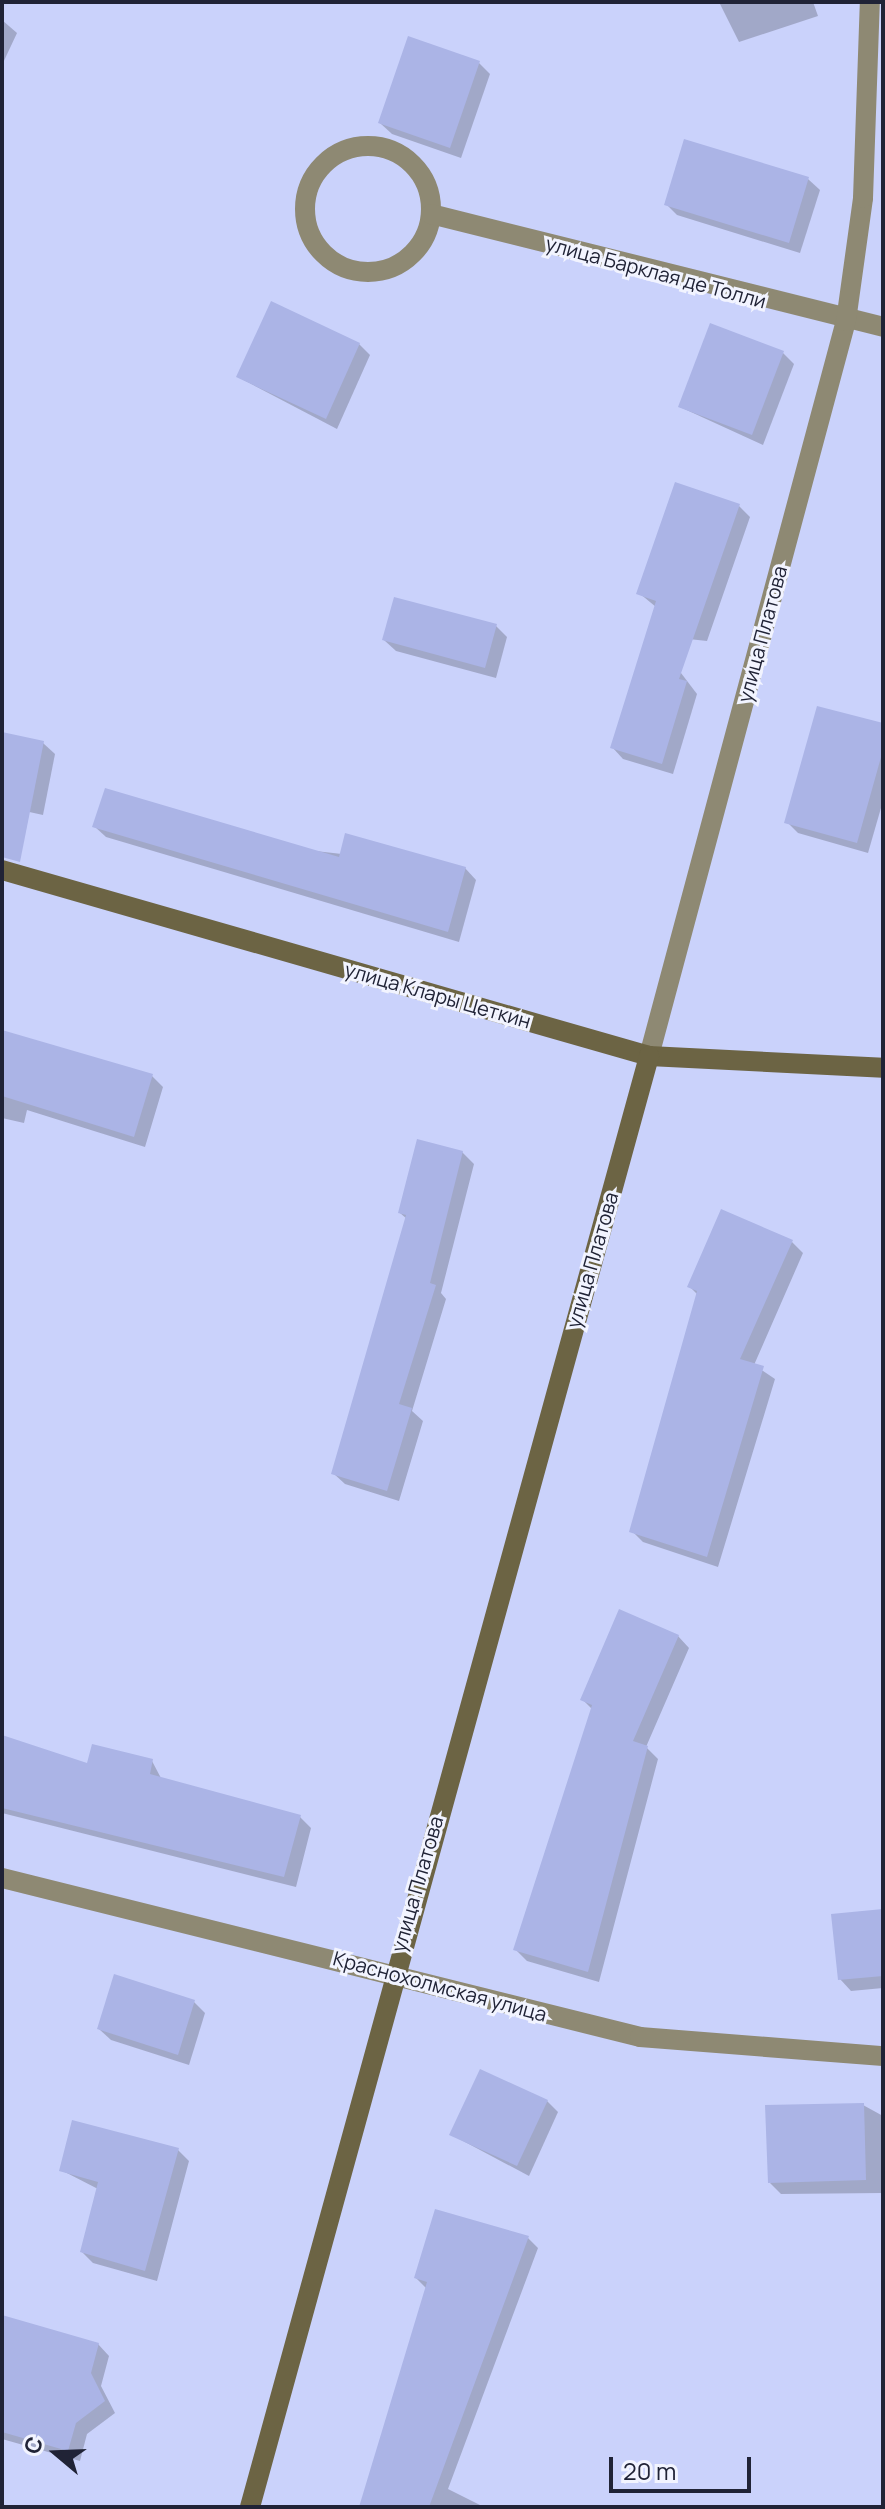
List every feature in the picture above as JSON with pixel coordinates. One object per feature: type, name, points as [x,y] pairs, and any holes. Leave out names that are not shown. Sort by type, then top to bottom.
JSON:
[{"type":"street","name":"улица Платова","points":[[250,2507],[392,1974],[649,1056],[846,321],[863,198],[870,2]]},
{"type":"street","points":[[369,146],[405,158],[421,175],[431,214],[407,259],[356,272],[317,248],[306,194],[325,161],[369,146]]},
{"type":"street","name":"улица Барклая де Толли","points":[[431,214],[846,321],[883,327]]},
{"type":"street","name":"улица Клары Цеткин","points":[[2,870],[649,1056],[883,1068]]},
{"type":"street","name":"Краснохолмская улица","points":[[2,1878],[640,2037],[883,2056]]},
{"type":"building","points":[[408,36],[480,61],[450,148],[378,123]]},
{"type":"building","points":[[684,139],[809,177],[789,243],[664,205]]},
{"type":"building","points":[[271,301],[360,343],[326,419],[236,377]]},
{"type":"building","points":[[710,323],[784,351],[752,435],[678,407]]},
{"type":"building","points":[[675,482],[740,504],[679,679],[687,681],[662,764],[610,748],[656,601],[636,594]]},
{"type":"building","points":[[394,597],[497,624],[485,668],[382,640]]},
{"type":"building","points":[[817,706],[883,723],[883,750],[857,843],[784,823]]},
{"type":"building","points":[[2,732],[44,741],[20,862],[2,857]]},
{"type":"building","points":[[105,788],[339,857],[345,833],[466,867],[448,932],[92,827]]},
{"type":"building","points":[[2,1030],[153,1074],[134,1137],[2,1096]]},
{"type":"building","points":[[417,1139],[463,1151],[430,1283],[436,1285],[399,1404],[412,1408],[387,1491],[331,1474],[406,1215],[398,1213]]},
{"type":"building","points":[[721,1209],[793,1240],[740,1359],[764,1366],[707,1557],[629,1532],[697,1291],[687,1287]]},
{"type":"building","points":[[619,1609],[679,1635],[633,1741],[648,1746],[588,1972],[513,1950],[592,1705],[580,1700]]},
{"type":"building","points":[[2,1735],[87,1763],[92,1744],[153,1759],[150,1774],[301,1815],[284,1877],[2,1808]]},
{"type":"building","points":[[883,1909],[883,1976],[838,1980],[831,1914]]},
{"type":"building","points":[[114,1974],[195,2000],[178,2055],[97,2029]]},
{"type":"building","points":[[480,2069],[548,2100],[517,2166],[449,2135]]},
{"type":"building","points":[[864,2103],[866,2180],[768,2183],[765,2105]]},
{"type":"building","points":[[72,2120],[179,2148],[145,2271],[80,2252],[98,2182],[59,2171]]},
{"type":"building","points":[[435,2209],[529,2236],[429,2507],[359,2507],[427,2282],[414,2278]]},
{"type":"building","points":[[2,2315],[99,2343],[91,2373],[105,2401],[76,2423],[68,2451],[2,2432]]}]
